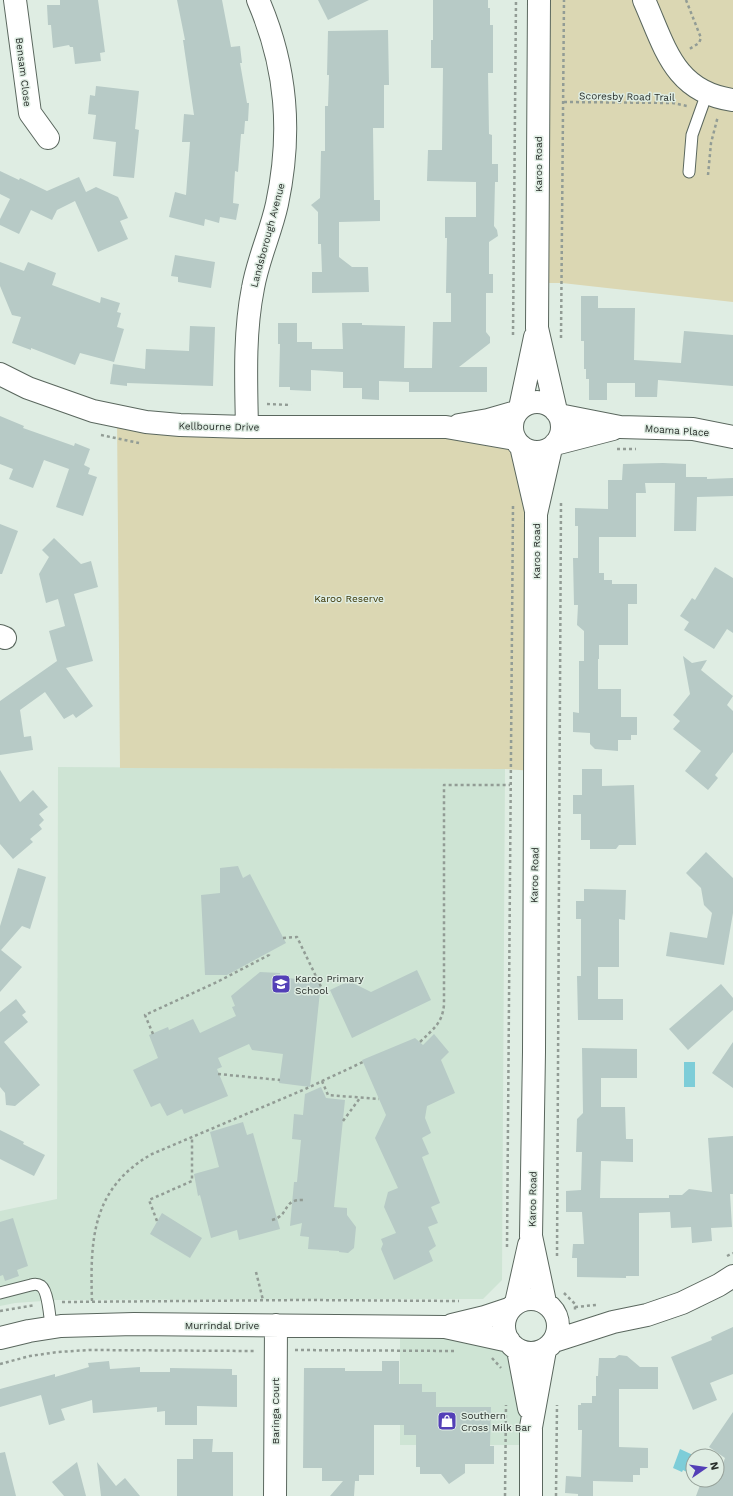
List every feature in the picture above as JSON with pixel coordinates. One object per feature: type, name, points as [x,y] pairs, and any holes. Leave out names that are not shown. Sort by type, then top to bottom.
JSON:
[{"type":"street","name":"Bensam Close","points":[[15,0],[30,113],[48,138]]},
{"type":"street","name":"Landsborough Avenue","points":[[247,427],[247,346],[250,303],[258,266],[277,205],[283,169],[286,130],[286,110],[279,64],[271,33],[258,0]]},
{"type":"street","name":"Karoo Road","points":[[518,410],[537,328],[539,0]]},
{"type":"street","points":[[644,0],[671,62],[678,72],[687,80],[707,93],[717,97],[726,107]]},
{"type":"street","name":"Karoo Road","points":[[537,328],[558,413]]},
{"type":"street","name":"Kellbourne Drive","points":[[0,374],[28,388],[93,411],[116,417],[180,425],[247,427],[446,427],[488,420],[518,410]]},
{"type":"street","points":[[539,402],[546,403],[558,413],[562,422],[560,438],[553,446],[539,452],[526,450],[518,442],[511,425],[518,410],[526,404],[539,402]]},
{"type":"street","name":"Moama Place","points":[[558,413],[620,427],[693,429],[733,437]]},
{"type":"street","name":"Kellbourne Drive","points":[[446,427],[518,442]]},
{"type":"street","name":"Moama Place","points":[[553,446],[620,427]]},
{"type":"street","name":"Karoo Road","points":[[518,442],[536,514]]},
{"type":"street","name":"Karoo Road","points":[[513,1306],[531,1236],[534,1052],[536,514],[553,446]]},
{"type":"street","name":"Karoo Road","points":[[531,1236],[558,1306]]},
{"type":"street","points":[[513,1345],[527,1353],[536,1353],[550,1345],[613,1322],[647,1315],[682,1303],[718,1286],[730,1266]]},
{"type":"street","points":[[531,1496],[531,1427],[525,1382],[513,1345],[505,1334],[505,1317],[513,1306],[523,1299],[530,1298],[558,1306],[580,1320],[613,1322]]},
{"type":"street","name":"Murrindal Drive","points":[[0,1338],[51,1327],[107,1324],[445,1327],[480,1319],[513,1306]]},
{"type":"street","points":[[531,1427],[550,1345],[559,1326],[558,1306]]},
{"type":"street","name":"Baringa Court","points":[[275,1496],[276,1325]]},
{"type":"street","name":"Murrindal Drive","points":[[445,1327],[513,1345]]},
{"type":"lane","points":[[689,172],[692,135],[707,93]]},
{"type":"lane","points":[[0,1293],[36,1284],[40,1285],[46,1294],[51,1327]]},
{"type":"path","points":[[513,337],[516,0]]},
{"type":"path","points":[[561,340],[564,0]]},
{"type":"path","points":[[684,53],[699,43],[701,38],[686,0]]},
{"type":"path","name":"Scoresby Road Trail","points":[[564,102],[673,103],[691,107]]},
{"type":"path","points":[[708,175],[711,143],[726,107]]},
{"type":"path","points":[[611,449],[640,449]]},
{"type":"path","points":[[557,1258],[561,497]]},
{"type":"path","points":[[507,1240],[513,499]]},
{"type":"path","points":[[420,1042],[439,1024],[443,1015],[444,1005],[444,785],[510,785]]},
{"type":"path","points":[[283,938],[297,937],[324,993]]},
{"type":"path","points":[[153,1034],[145,1016],[220,981],[269,955],[269,952]]},
{"type":"path","points":[[92,1301],[93,1243],[96,1222],[113,1187],[123,1174],[136,1163],[152,1154],[363,1062]]},
{"type":"path","points":[[218,1074],[280,1080]]},
{"type":"path","points":[[322,1081],[328,1095],[379,1099]]},
{"type":"path","points":[[343,1121],[360,1098]]},
{"type":"path","points":[[157,1221],[149,1200],[192,1181],[192,1137]]},
{"type":"path","points":[[272,1220],[280,1218],[291,1202],[304,1200]]},
{"type":"path","points":[[730,1266],[733,1253]]},
{"type":"path","points":[[256,1272],[263,1300]]},
{"type":"path","points":[[0,1312],[47,1303],[92,1301],[263,1300],[461,1302]]},
{"type":"path","points":[[558,1306],[600,1304]]},
{"type":"path","points":[[0,1364],[30,1356],[89,1350],[256,1351]]},
{"type":"path","points":[[294,1350],[455,1351]]},
{"type":"path","points":[[490,1357],[501,1368]]},
{"type":"path","points":[[556,1496],[557,1401]]},
{"type":"path","points":[[505,1496],[506,1404]]},
{"type":"shaded area","name":"Karoo Primary School","points":[[58,767],[505,769],[502,1280],[483,1299],[57,1300],[15,1303],[0,1306],[0,1211],[57,1199]]},
{"type":"shaded area","points":[[400,1326],[509,1341],[531,1445],[400,1445]]},
{"type":"green space","points":[[539,0],[733,0],[733,302],[562,283],[537,283]]},
{"type":"green space","name":"Karoo Reserve","points":[[117,417],[515,439],[527,476],[535,771],[505,769],[120,768]]},
{"type":"water","points":[[684,1062],[695,1062],[695,1087],[684,1087]]},
{"type":"water","points":[[680,1449],[685,1451],[685,1471],[683,1470],[682,1472],[673,1468]]},
{"type":"building","points":[[60,0],[98,0],[105,52],[100,53],[101,61],[75,64],[73,47],[70,47],[69,45],[53,48],[51,25],[48,25],[47,5],[60,5]]},
{"type":"building","points":[[177,0],[222,0],[231,47],[240,46],[242,63],[240,63],[247,103],[249,103],[248,121],[245,121],[244,134],[241,134],[238,172],[235,171],[233,203],[239,204],[236,220],[220,217],[219,223],[205,219],[204,226],[169,217],[175,192],[186,195],[190,142],[182,142],[184,114],[194,115],[183,40],[185,40]]},
{"type":"building","points":[[318,0],[369,0],[328,20]]},
{"type":"building","points":[[433,0],[488,0],[488,8],[490,8],[490,25],[493,25],[493,73],[488,73],[489,134],[492,135],[492,164],[498,164],[498,182],[495,182],[494,226],[497,230],[498,236],[489,242],[489,274],[493,274],[493,293],[486,293],[486,332],[490,337],[490,343],[459,367],[487,367],[487,392],[409,392],[409,382],[379,381],[379,400],[362,399],[362,388],[343,388],[343,372],[311,370],[311,391],[290,390],[290,387],[279,387],[280,344],[278,344],[278,323],[297,323],[297,342],[312,342],[312,349],[343,349],[342,323],[405,326],[404,368],[432,368],[433,322],[451,322],[451,293],[446,293],[447,238],[445,238],[445,217],[476,217],[476,182],[427,181],[428,150],[442,150],[443,68],[431,68]]},
{"type":"building","points":[[388,30],[389,85],[384,85],[384,128],[373,128],[374,200],[380,200],[380,221],[339,222],[339,257],[352,267],[368,267],[369,292],[312,293],[312,272],[322,272],[321,244],[318,244],[318,212],[311,205],[320,198],[321,151],[325,151],[325,106],[328,106],[329,75],[327,75],[328,31]]},
{"type":"building","points":[[96,86],[139,91],[135,129],[139,130],[134,178],[113,176],[116,142],[93,139],[96,115],[88,114],[90,95],[95,96]]},
{"type":"building","points":[[0,171],[19,180],[20,178],[47,191],[79,177],[86,192],[96,187],[118,197],[128,218],[120,221],[128,239],[98,252],[75,201],[57,210],[52,220],[31,210],[19,234],[0,225],[0,219],[10,199],[0,194]]},
{"type":"building","points":[[175,255],[215,262],[211,288],[178,282],[178,277],[171,276]]},
{"type":"building","points":[[0,262],[24,271],[28,262],[56,273],[52,285],[100,303],[101,297],[120,303],[117,312],[121,313],[117,327],[124,329],[114,362],[80,353],[75,365],[31,348],[31,350],[12,343],[21,317],[12,315],[0,286]]},
{"type":"building","points":[[581,296],[598,296],[598,308],[635,308],[634,360],[681,363],[684,331],[733,335],[733,386],[658,380],[657,397],[635,397],[635,383],[607,383],[607,400],[589,400],[589,379],[586,379],[586,369],[584,369],[584,341],[581,341]]},
{"type":"building","points":[[190,326],[215,327],[213,386],[127,383],[127,386],[110,384],[113,364],[145,369],[146,349],[189,351]]},
{"type":"building","points":[[0,416],[24,426],[23,428],[74,446],[75,443],[90,449],[84,465],[90,468],[88,474],[97,477],[83,516],[56,507],[69,469],[44,460],[33,488],[9,479],[13,469],[0,464]]},
{"type":"building","points":[[623,464],[686,464],[686,477],[707,477],[707,479],[733,478],[733,496],[697,497],[696,531],[674,531],[675,483],[645,483],[646,493],[636,493],[636,537],[599,537],[599,573],[604,573],[604,580],[612,580],[612,584],[637,584],[637,604],[628,604],[628,645],[599,645],[598,689],[621,689],[621,717],[637,717],[637,735],[631,735],[631,740],[618,740],[618,751],[595,749],[590,744],[590,733],[573,732],[573,712],[579,713],[579,661],[584,661],[584,631],[577,625],[578,605],[574,605],[573,558],[578,558],[578,526],[575,526],[575,508],[608,509],[608,480],[622,480]]},
{"type":"building","points":[[0,524],[18,531],[2,574],[0,574]]},
{"type":"building","points":[[54,538],[81,564],[91,561],[98,587],[74,594],[93,661],[66,668],[93,706],[76,718],[73,714],[64,719],[45,692],[20,710],[24,737],[31,736],[33,750],[0,755],[0,701],[57,661],[49,631],[65,626],[58,599],[46,603],[39,574],[49,557],[42,550]]},
{"type":"building","points":[[715,567],[733,578],[733,633],[727,629],[714,649],[684,630],[689,622],[680,616],[692,598],[695,600]]},
{"type":"building","points":[[683,656],[692,663],[707,660],[701,670],[733,696],[727,705],[733,711],[733,752],[715,775],[718,778],[708,790],[685,771],[701,751],[673,729],[680,721],[673,715],[690,694]]},
{"type":"building","points":[[582,769],[602,769],[602,786],[634,785],[636,845],[619,845],[616,849],[590,849],[590,840],[581,840],[581,814],[573,814],[573,795],[582,795]]},
{"type":"building","points":[[0,770],[20,802],[33,790],[48,807],[39,814],[44,820],[39,825],[42,829],[30,839],[33,842],[13,859],[0,844]]},
{"type":"building","points":[[706,852],[733,878],[733,913],[724,965],[666,956],[670,932],[707,938],[712,913],[704,905],[701,888],[686,873]]},
{"type":"building","points":[[238,866],[243,878],[250,874],[286,943],[227,975],[205,975],[201,895],[220,893],[220,868]]},
{"type":"building","points":[[18,868],[46,877],[30,929],[22,926],[1,950],[22,967],[0,992],[0,926]]},
{"type":"building","points":[[584,889],[626,890],[625,920],[619,919],[619,967],[598,967],[598,999],[623,999],[623,1020],[578,1020],[577,976],[581,976],[581,919],[576,919],[576,901],[584,901]]},
{"type":"building","points":[[417,970],[431,1000],[352,1038],[330,990],[349,981],[371,992]]},
{"type":"building","points":[[260,972],[280,973],[280,977],[321,982],[310,1087],[279,1083],[283,1054],[252,1050],[249,1044],[218,1058],[222,1067],[217,1069],[228,1096],[184,1114],[182,1109],[167,1116],[160,1103],[151,1107],[133,1070],[158,1058],[149,1035],[168,1027],[169,1030],[193,1019],[200,1033],[236,1016],[232,1007],[235,1006],[231,996]]},
{"type":"building","points":[[721,984],[733,998],[733,1010],[688,1050],[669,1029]]},
{"type":"building","points":[[16,999],[26,1012],[22,1015],[28,1022],[4,1042],[40,1085],[15,1106],[6,1105],[5,1093],[0,1087],[0,1012]]},
{"type":"building","points":[[434,1034],[449,1052],[441,1060],[455,1093],[427,1106],[425,1118],[431,1133],[422,1138],[429,1154],[422,1157],[440,1203],[431,1207],[438,1223],[428,1227],[436,1246],[429,1251],[433,1261],[394,1280],[381,1249],[383,1244],[381,1239],[396,1233],[384,1207],[388,1192],[398,1188],[375,1138],[386,1115],[362,1060],[415,1038],[423,1045]]},
{"type":"building","points":[[733,1042],[733,1088],[712,1073]]},
{"type":"building","points":[[582,1048],[637,1049],[637,1078],[601,1078],[601,1107],[625,1107],[626,1139],[633,1139],[633,1162],[601,1161],[600,1198],[669,1198],[669,1195],[682,1195],[689,1189],[712,1192],[708,1138],[733,1136],[733,1194],[730,1194],[732,1227],[711,1228],[712,1241],[692,1243],[691,1227],[671,1228],[670,1212],[639,1213],[639,1276],[626,1276],[626,1278],[577,1277],[577,1258],[572,1258],[573,1244],[584,1244],[582,1212],[566,1212],[566,1191],[581,1190],[582,1152],[576,1152],[577,1119],[583,1113]]},
{"type":"building","points":[[321,1087],[326,1098],[345,1100],[334,1207],[347,1208],[347,1215],[356,1227],[354,1248],[348,1253],[308,1249],[309,1237],[300,1236],[302,1223],[290,1226],[294,1182],[297,1182],[301,1140],[292,1139],[294,1114],[303,1115],[305,1094]]},
{"type":"building","points":[[243,1122],[247,1135],[253,1133],[280,1229],[239,1240],[237,1230],[211,1238],[200,1195],[198,1196],[194,1174],[219,1167],[210,1132]]},
{"type":"building","points":[[0,1130],[45,1155],[34,1176],[0,1159]]},
{"type":"building","points":[[162,1213],[202,1238],[190,1258],[150,1234]]},
{"type":"building","points":[[13,1218],[28,1266],[17,1270],[19,1276],[5,1281],[3,1275],[0,1276],[0,1222]]},
{"type":"building","points":[[733,1327],[733,1374],[710,1383],[717,1400],[693,1410],[671,1357],[712,1340],[711,1337]]},
{"type":"building","points":[[619,1355],[627,1356],[640,1367],[658,1367],[658,1389],[619,1389],[619,1447],[648,1448],[648,1468],[640,1468],[640,1475],[633,1475],[633,1482],[593,1481],[593,1496],[578,1496],[578,1494],[565,1493],[566,1476],[581,1477],[582,1430],[578,1430],[578,1405],[581,1405],[581,1403],[592,1403],[592,1396],[596,1396],[596,1376],[598,1376],[599,1358],[615,1358]]},
{"type":"building","points":[[109,1361],[110,1369],[140,1367],[140,1372],[170,1372],[170,1368],[232,1369],[232,1375],[237,1375],[237,1407],[197,1406],[197,1425],[165,1425],[165,1411],[157,1412],[157,1407],[93,1413],[92,1400],[61,1409],[65,1420],[49,1425],[41,1395],[0,1407],[0,1389],[55,1374],[55,1377],[89,1367],[88,1363]]},
{"type":"building","points":[[382,1361],[399,1361],[399,1384],[422,1384],[422,1392],[436,1392],[436,1407],[491,1407],[490,1446],[494,1446],[494,1464],[465,1464],[465,1473],[449,1484],[441,1474],[420,1474],[420,1467],[416,1467],[416,1435],[404,1435],[404,1425],[374,1425],[374,1475],[359,1475],[359,1481],[355,1481],[354,1496],[330,1496],[343,1481],[322,1481],[322,1468],[303,1468],[304,1368],[345,1368],[345,1371],[382,1371]]},
{"type":"building","points":[[733,1412],[733,1496],[696,1496],[699,1488],[725,1488],[725,1448],[709,1447]]},
{"type":"building","points":[[193,1439],[213,1439],[212,1452],[233,1452],[233,1496],[177,1496],[177,1459],[193,1459]]},
{"type":"building","points":[[5,1452],[16,1496],[0,1496],[0,1453]]},
{"type":"building","points":[[77,1462],[86,1496],[64,1496],[52,1482]]},
{"type":"building","points":[[97,1462],[116,1486],[125,1478],[140,1496],[101,1496]]},
{"type":"place","name":"Karoo Primary School","points":[[281,984]]},
{"type":"place","name":"Southern Cross Milk Bar","points":[[447,1421]]}]
